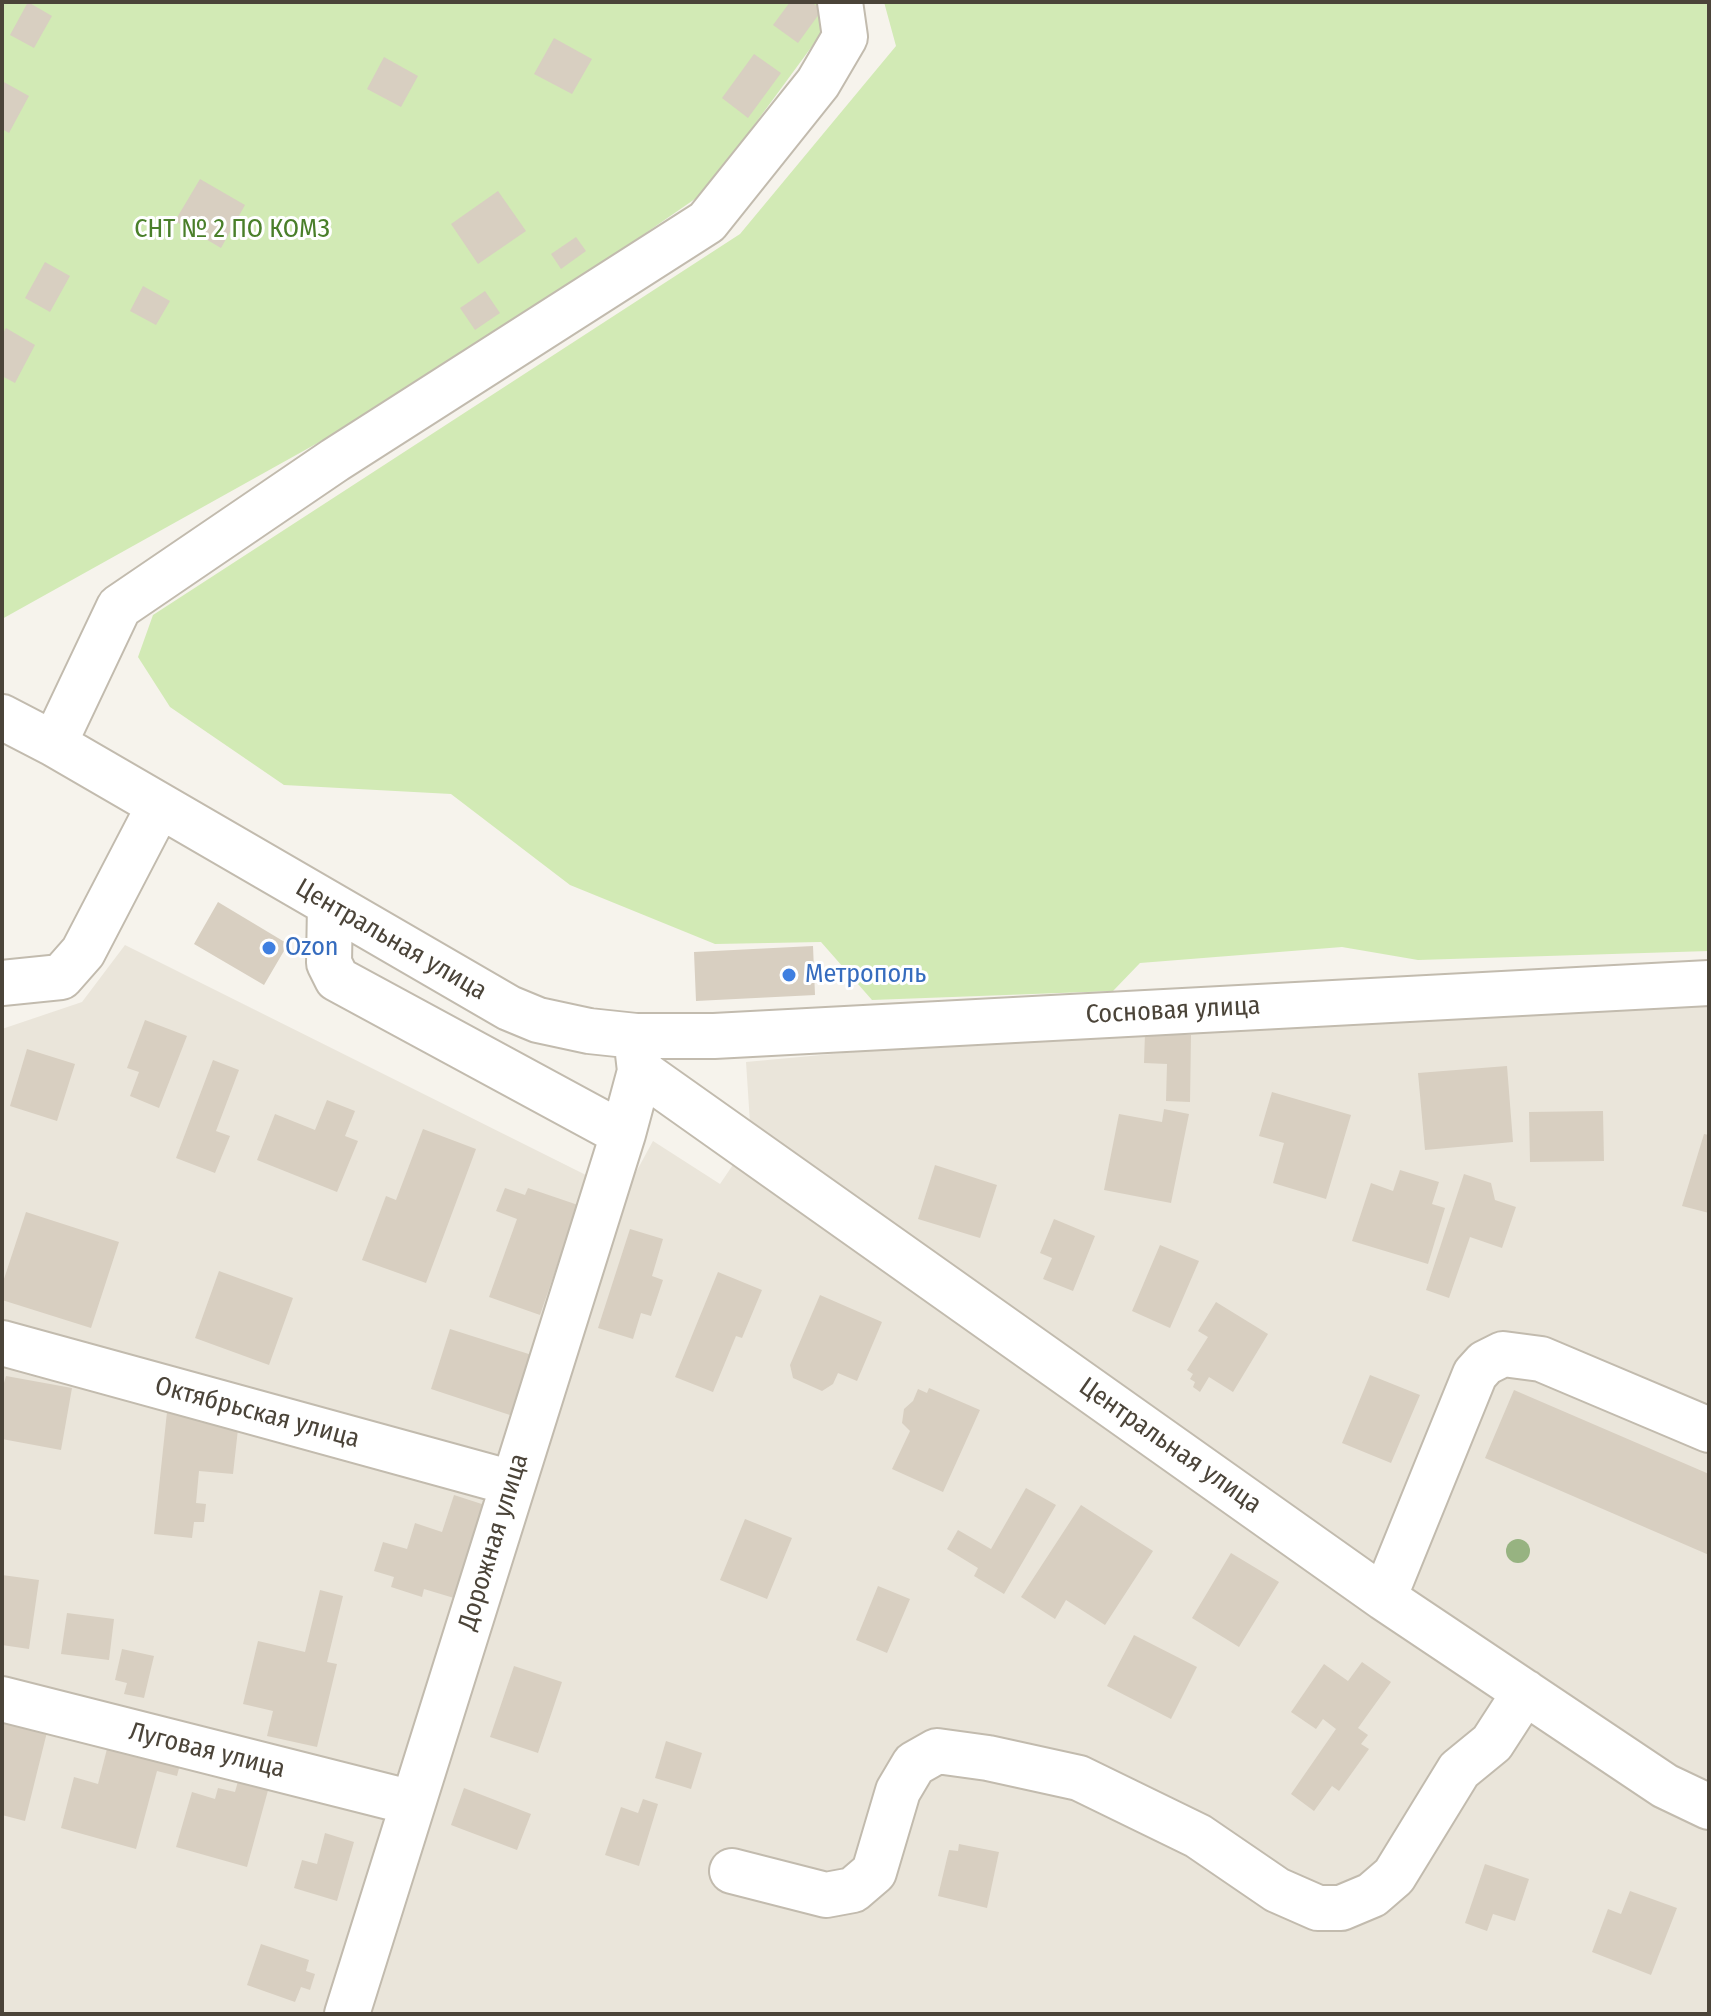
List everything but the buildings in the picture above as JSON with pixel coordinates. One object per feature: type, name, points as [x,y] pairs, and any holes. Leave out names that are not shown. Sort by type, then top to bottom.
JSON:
[{"type":"street","points":[[54,744],[119,607],[335,460],[707,222],[818,83],[845,37],[840,2]]},
{"type":"street","name":"Центральная улица","points":[[2,717],[54,744],[509,1008],[538,1020],[589,1031],[638,1054],[1384,1598],[1665,1786],[1709,1807]]},
{"type":"street","points":[[2,983],[61,977],[83,952],[159,806]]},
{"type":"street","points":[[330,905],[329,963],[337,979],[623,1134]]},
{"type":"street","name":"Сосновая улица","points":[[638,1054],[714,1036],[1709,983]]},
{"type":"street","name":"Дорожная улица","points":[[347,2014],[623,1134],[638,1054]]},
{"type":"street","name":"Октябрьская улица","points":[[2,1343],[512,1483]]},
{"type":"street","points":[[1384,1598],[1475,1374],[1485,1363],[1503,1354],[1522,1354],[1541,1359],[1709,1430]]},
{"type":"street","points":[[1623,1392],[1662,1387],[1709,1399]]},
{"type":"street","points":[[732,1871],[826,1895],[853,1890],[874,1872],[898,1791],[914,1764],[937,1751],[988,1758],[1079,1778],[1198,1836],[1277,1890],[1318,1908],[1341,1908],[1372,1895],[1394,1876],[1459,1770],[1492,1743],[1525,1692]]},
{"type":"street","name":"Луговая улица","points":[[2,1699],[413,1803]]},
{"type":"shaded area","points":[[125,945],[624,1194],[653,1141],[720,1184],[751,1138],[746,1062],[1015,1037],[1709,1002],[1709,2014],[2,2014],[2,1029],[82,1002]]},
{"type":"green space","name":"СНТ № 2 ПО КОМЗ","points":[[2,2],[822,2],[832,19],[705,192],[445,372],[2,619]]},
{"type":"green space","points":[[884,2],[1709,2],[1709,951],[1418,960],[1342,947],[1140,963],[1113,991],[872,1000],[821,942],[715,944],[570,885],[451,794],[284,785],[170,707],[138,657],[153,615],[740,234],[896,46]]},
{"type":"place","name":"Ozon","points":[[269,948]]},
{"type":"place","name":"Метрополь","points":[[789,975]]}]
